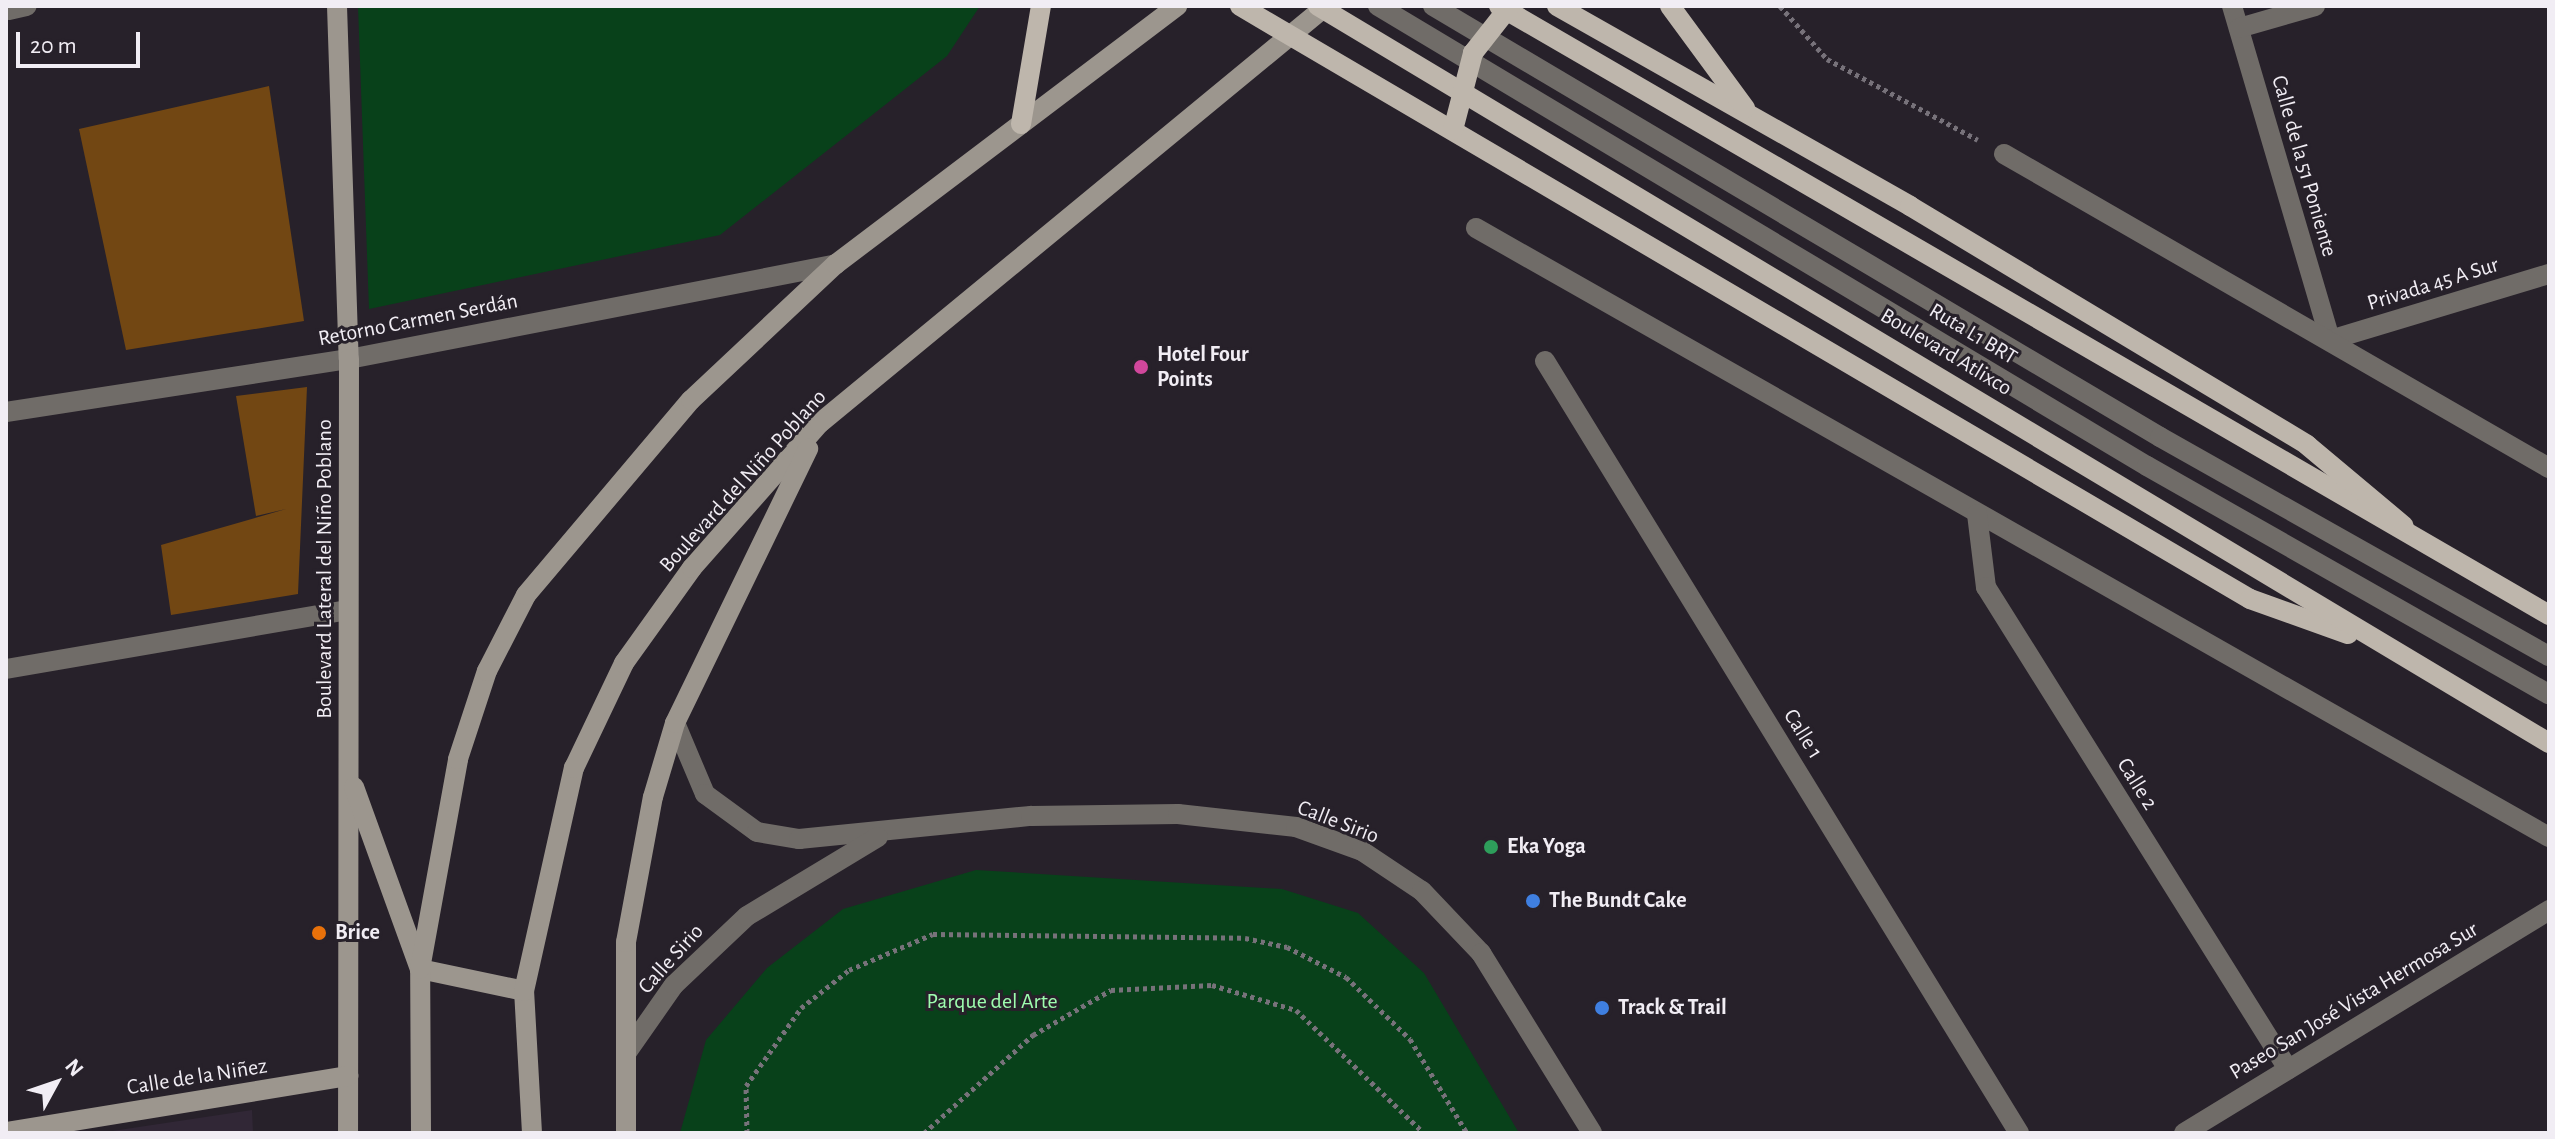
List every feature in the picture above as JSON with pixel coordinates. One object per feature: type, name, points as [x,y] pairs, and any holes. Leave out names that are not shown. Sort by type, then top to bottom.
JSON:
[{"type":"main road","name":"Boulevard Lateral del Niño Poblano","points":[[337,6],[349,359],[348,1133]]},
{"type":"main road","points":[[1021,124],[1041,6]]},
{"type":"main road","points":[[421,1133],[420,969],[458,759],[487,671],[526,595],[691,400],[836,264],[1177,6]]},
{"type":"main road","points":[[1240,6],[2250,599],[2371,640]]},
{"type":"main road","name":"Boulevard Atlixco","points":[[1318,6],[2134,492],[2371,640],[2549,743]]},
{"type":"main road","name":"Boulevard del Niño Poblano","points":[[532,1133],[524,991],[574,768],[624,663],[692,568],[820,423],[1326,6]]},
{"type":"main road","points":[[1499,6],[2425,548],[2549,615]]},
{"type":"main road","points":[[1453,130],[1473,53],[1510,6]]},
{"type":"main road","points":[[1557,6],[1750,115],[2307,445],[2356,479],[2425,548]]},
{"type":"main road","points":[[1670,6],[1750,115]]},
{"type":"main road","points":[[626,1133],[626,942],[639,856],[675,723],[820,423]]},
{"type":"main road","points":[[349,774],[420,969]]},
{"type":"main road","points":[[420,969],[524,991]]},
{"type":"main road","name":"Calle de la Niñez","points":[[6,1132],[348,1076]]},
{"type":"street","name":"Ruta L1 BRT","points":[[1378,6],[2147,466],[2549,694]]},
{"type":"street","name":"Ruta L1 BRT","points":[[1433,6],[2160,437],[2549,656]]},
{"type":"street","name":"Calle de la 51 Poniente","points":[[2232,6],[2330,340]]},
{"type":"street","points":[[2239,28],[2315,6]]},
{"type":"street","points":[[2004,154],[2549,468]]},
{"type":"street","points":[[1476,228],[2549,837]]},
{"type":"street","name":"Retorno Carmen Serdán","points":[[6,412],[349,359],[836,264]]},
{"type":"street","name":"Privada 45 A Sur","points":[[2330,340],[2549,274]]},
{"type":"street","name":"Calle 1","points":[[1545,361],[2019,1133]]},
{"type":"street","name":"Calle 2","points":[[1977,514],[1980,564],[2006,623],[2288,1069]]},
{"type":"street","points":[[6,669],[347,610]]},
{"type":"street","name":"Calle Sirio","points":[[675,723],[705,794],[757,832],[799,839],[885,833],[1031,816],[1178,814],[1296,827],[1362,851],[1422,891],[1481,953],[1592,1133]]},
{"type":"street","name":"Calle Sirio","points":[[627,1052],[674,985],[747,916],[885,833]]},
{"type":"street","name":"Paseo San José Vista Hermosa Sur","points":[[2184,1133],[2549,910]]},
{"type":"path","points":[[1780,6],[1827,59],[2004,154]]},
{"type":"path","points":[[747,1133],[746,1086],[801,1008],[849,970],[933,934],[1245,938],[1287,947],[1346,977],[1410,1039],[1467,1133]]},
{"type":"path","points":[[924,1133],[1033,1035],[1111,990],[1212,985],[1296,1010],[1424,1133]]},
{"type":"shaded area","points":[[252,1110],[253,1133],[99,1133]]},
{"type":"green space","points":[[358,6],[980,6],[947,56],[720,235],[369,309]]},
{"type":"green space","name":"Parque del Arte","points":[[976,870],[1282,889],[1358,913],[1424,973],[1519,1133],[680,1133],[706,1040],[767,968],[843,909]]},
{"type":"building","points":[[269,86],[304,321],[126,350],[79,129]]},
{"type":"building","points":[[307,387],[298,594],[171,615],[161,545],[286,509],[256,516],[236,396]]},
{"type":"place","name":"Hotel Four Points","points":[[1141,367]]},
{"type":"place","name":"Eka Yoga","points":[[1491,847]]},
{"type":"place","name":"The Bundt Cake","points":[[1533,901]]},
{"type":"place","name":"Brice","points":[[319,933]]},
{"type":"place","name":"Track & Trail","points":[[1602,1008]]}]
